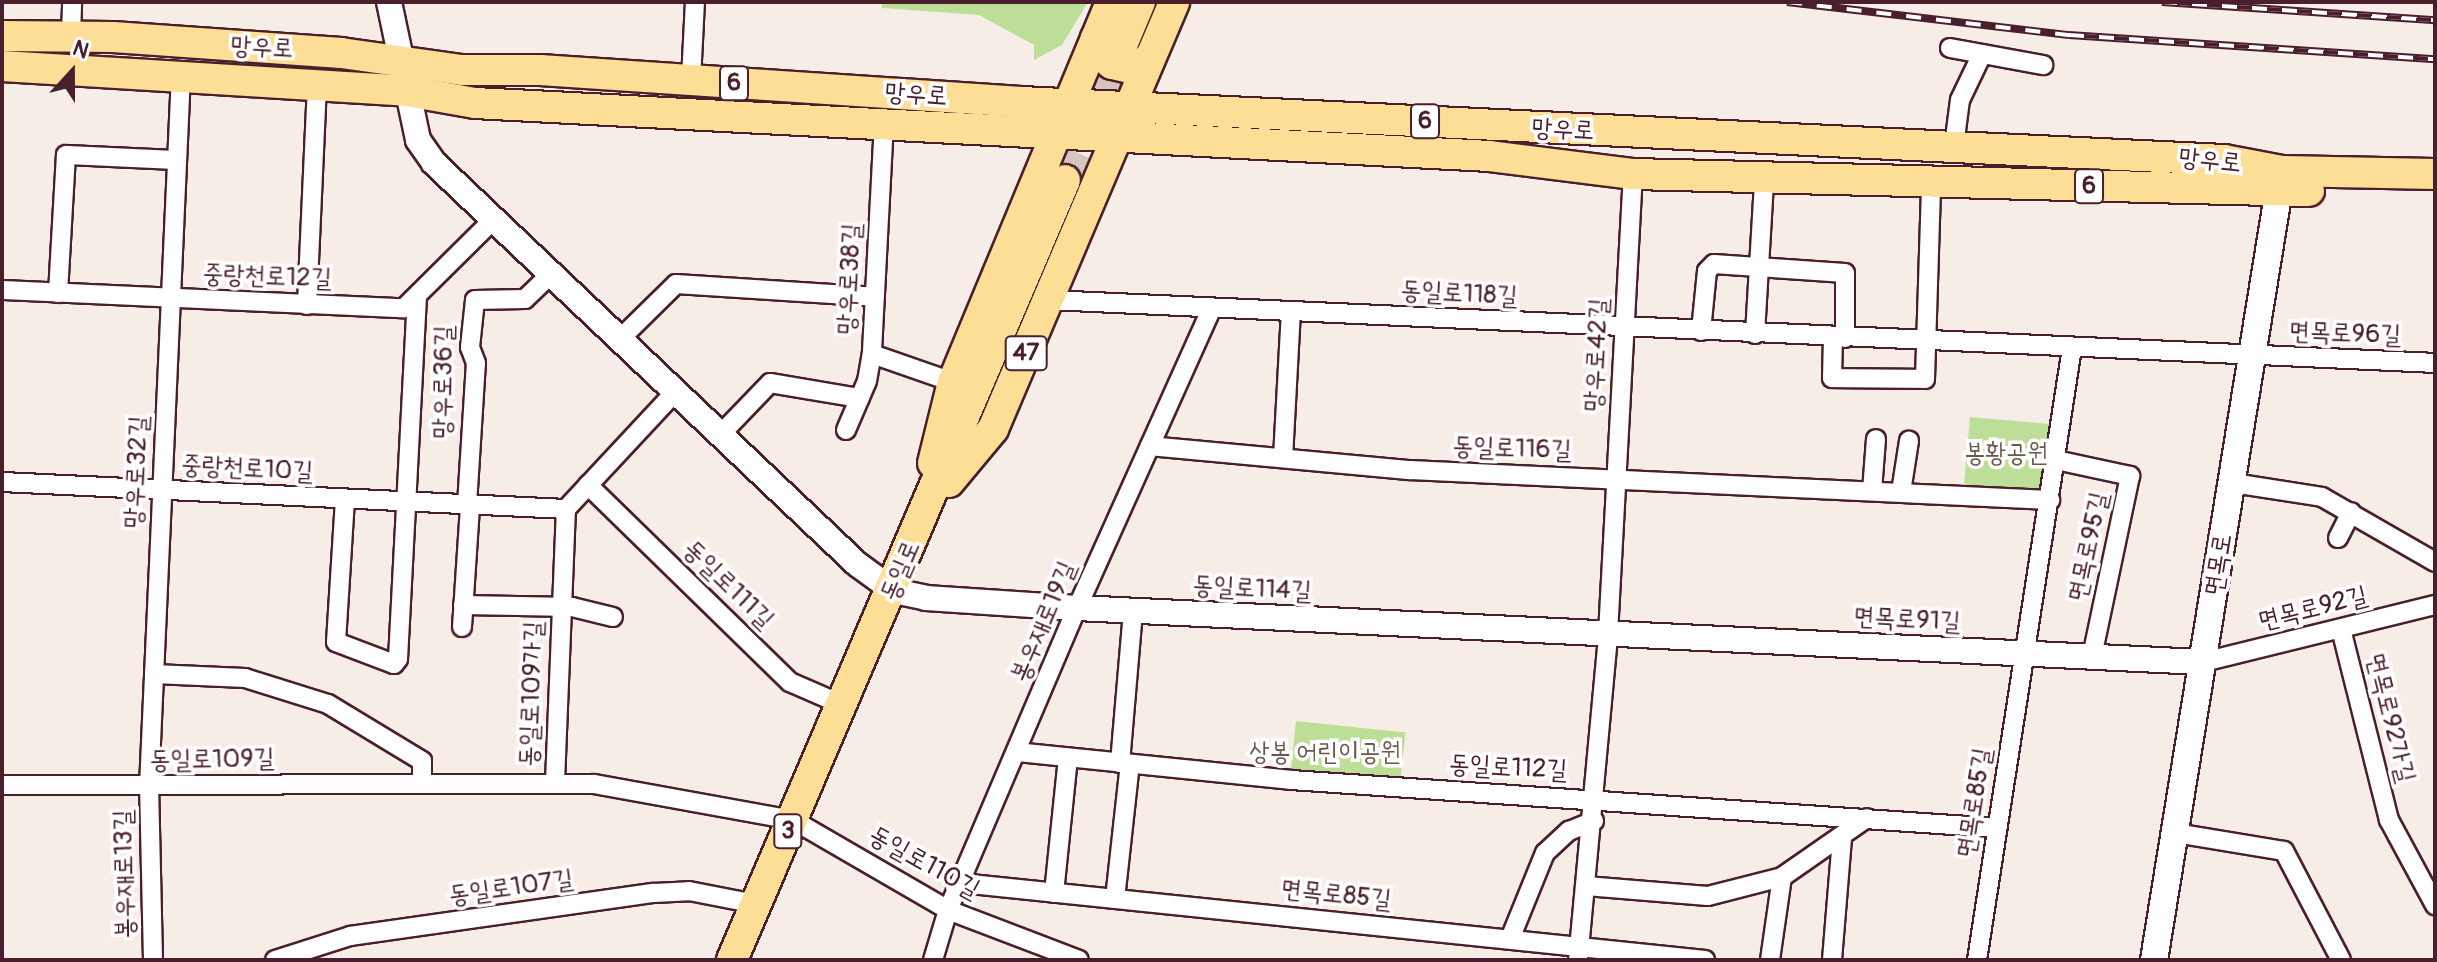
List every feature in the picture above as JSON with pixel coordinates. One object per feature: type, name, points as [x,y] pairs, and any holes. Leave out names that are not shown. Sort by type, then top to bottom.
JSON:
[{"type":"main road","points":[[1111,2],[1108,44],[1098,53],[1112,64],[1134,69],[1150,58]]},
{"type":"main road","points":[[930,505],[935,442],[953,382],[1052,174],[1061,117],[1108,44],[1140,2]]},
{"type":"main road","points":[[1131,106],[1174,2]]},
{"type":"main road","name":"망우로","points":[[2,36],[71,35],[402,61],[462,70],[691,80],[1061,117],[1119,134],[1489,156],[1633,174],[1764,181],[1931,183],[2280,180],[2435,174]]},
{"type":"main road","name":"망우로","points":[[2,66],[111,69],[407,91],[475,103],[884,122],[1061,117],[1131,106],[1719,139],[1803,137],[2224,160],[2280,180],[2435,194]]},
{"type":"main road","name":"47","points":[[930,505],[993,429],[1131,106]]},
{"type":"main road","points":[[1052,174],[1068,163],[1087,171],[1097,185]]},
{"type":"main road","name":"동일로","points":[[732,960],[930,505],[1052,174]]},
{"type":"main road","name":"면목로","points":[[2154,960],[2254,357],[2280,180]]},
{"type":"street","points":[[71,35],[72,2]]},
{"type":"street","points":[[389,2],[418,140],[434,163],[857,564],[894,591]]},
{"type":"street","points":[[691,80],[695,2]]},
{"type":"street","points":[[1950,48],[2043,65]]},
{"type":"street","points":[[1954,146],[1960,100],[1982,54]]},
{"type":"street","name":"망우로32길","points":[[149,787],[181,74]]},
{"type":"street","name":"망우로","points":[[307,305],[317,85]]},
{"type":"street","name":"망우로38길","points":[[884,122],[872,354],[953,382]]},
{"type":"street","points":[[58,293],[66,155],[177,160]]},
{"type":"street","name":"망우로42길","points":[[1578,953],[1594,821],[1608,634],[1633,174]]},
{"type":"street","points":[[1755,334],[1764,181]]},
{"type":"street","points":[[1701,331],[1708,267],[1760,266],[1845,273],[1832,378],[1925,379],[1931,183]]},
{"type":"street","points":[[417,300],[493,220]]},
{"type":"street","name":"망우로36길","points":[[468,505],[476,363],[470,347],[475,300],[525,299],[550,275]]},
{"type":"street","points":[[619,340],[676,284],[875,297]]},
{"type":"street","name":"중랑천로12길","points":[[2,290],[401,308],[417,300]]},
{"type":"street","name":"중랑천로10길","points":[[345,499],[336,642],[394,664],[398,659],[408,502],[417,300]]},
{"type":"street","name":"동일로118길","points":[[1049,300],[1624,328]]},
{"type":"street","name":"봉우재로19길","points":[[933,960],[948,910],[1077,608],[1212,308]]},
{"type":"street","points":[[1283,458],[1291,312]]},
{"type":"street","points":[[1624,328],[2254,357]]},
{"type":"street","name":"면목로95길","points":[[2026,654],[2072,348]]},
{"type":"street","points":[[846,430],[860,398],[872,354]]},
{"type":"street","name":"면목로96길","points":[[2254,357],[2435,363]]},
{"type":"street","points":[[720,435],[770,383],[860,398]]},
{"type":"street","points":[[566,509],[675,392]]},
{"type":"street","points":[[1872,491],[1876,439]]},
{"type":"street","points":[[1901,492],[1909,441]]},
{"type":"street","name":"동일로116길","points":[[1150,446],[1283,458],[1618,479],[2050,500]]},
{"type":"street","name":"면목로95길","points":[[2056,460],[2130,476],[2092,657]]},
{"type":"street","name":"중랑천로10길","points":[[2,482],[566,509]]},
{"type":"street","points":[[2233,483],[2315,495],[2351,512],[2435,562]]},
{"type":"street","name":"동일로111길","points":[[588,485],[790,682],[843,705]]},
{"type":"street","points":[[462,627],[468,505]]},
{"type":"street","name":"동일로109가길","points":[[555,782],[566,509]]},
{"type":"street","points":[[2338,538],[2351,512]]},
{"type":"street","name":"동일로114길","points":[[894,591],[926,598],[1077,608],[1608,634]]},
{"type":"street","name":"동일로109가길","points":[[463,605],[562,607],[613,617]]},
{"type":"street","name":"면목로92길","points":[[2203,662],[2435,605]]},
{"type":"street","points":[[1115,899],[1133,611]]},
{"type":"street","name":"면목로92가길","points":[[2341,629],[2389,820],[2435,905]]},
{"type":"street","name":"면목로91길","points":[[1608,634],[2203,662]]},
{"type":"street","name":"면목로85길","points":[[1977,960],[2026,654]]},
{"type":"street","points":[[154,674],[245,678],[328,704],[422,761],[422,784]]},
{"type":"street","name":"동일로112길","points":[[1017,752],[1390,788],[1596,798],[1997,828]]},
{"type":"street","points":[[1054,893],[1068,758]]},
{"type":"street","name":"동일로109길","points":[[2,785],[149,787],[555,782],[793,820]]},
{"type":"street","name":"봉우재로13길","points":[[149,787],[153,960]]},
{"type":"street","points":[[1586,886],[1708,896],[1782,877],[1867,818]]},
{"type":"street","name":"동일로110길","points":[[793,820],[948,910],[1079,960]]},
{"type":"street","points":[[1510,939],[1545,853],[1569,831],[1594,821]]},
{"type":"street","points":[[2176,833],[2284,851],[2341,960]]},
{"type":"street","points":[[1832,960],[1842,838]]},
{"type":"street","points":[[1770,960],[1782,877]]},
{"type":"street","name":"면목로85길","points":[[961,883],[1510,939],[1578,953],[1705,960]]},
{"type":"street","name":"동일로107길","points":[[275,960],[350,936],[654,893],[689,891],[756,904]]},
{"type":"green space","points":[[882,2],[1088,2],[1062,45],[1034,60],[1034,45],[979,15],[882,8]]},
{"type":"green space","name":"봉황공원","points":[[1970,417],[2054,424],[2048,494],[1964,487]]},
{"type":"green space","name":"상봉 어린이공원","points":[[1296,721],[1405,732],[1399,791],[1290,780]]},
{"type":"tunnel","points":[[1065,180],[1120,50]]},
{"type":"railway","points":[[1787,2],[2069,35],[2435,59]]},
{"type":"railway","points":[[2162,2],[2435,20]]}]
